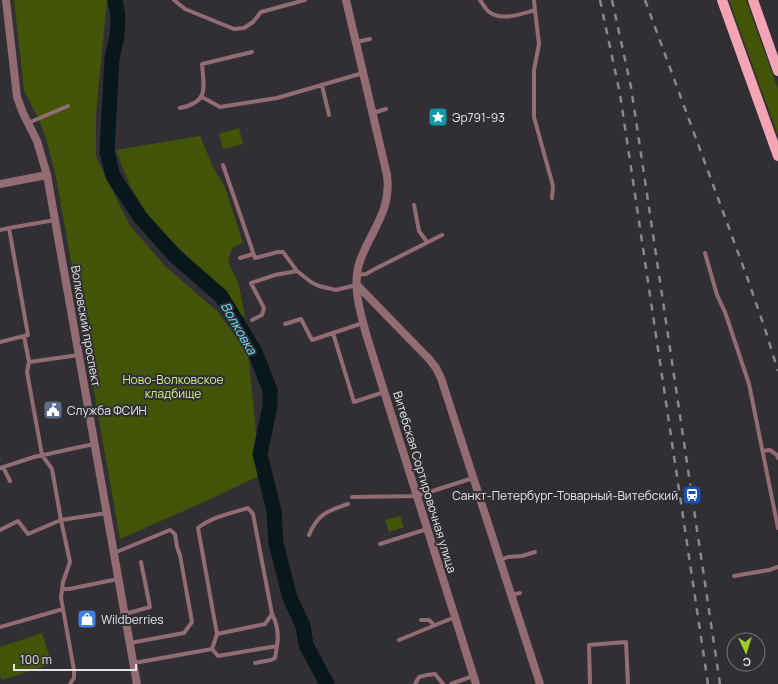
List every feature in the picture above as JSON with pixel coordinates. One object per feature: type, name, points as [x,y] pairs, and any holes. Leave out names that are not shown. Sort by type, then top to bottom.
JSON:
[{"type":"main road","points":[[722,0],[735,49],[778,156]]},
{"type":"main road","points":[[753,0],[778,71]]},
{"type":"street","name":"Волковский проспект","points":[[6,0],[18,97],[41,152],[47,175],[137,684]]},
{"type":"street","name":"Витебская Сортировочная улица","points":[[346,0],[389,188],[382,216],[359,265],[357,275],[357,285],[363,322],[476,684]]},
{"type":"street","points":[[0,184],[47,175]]},
{"type":"street","points":[[357,285],[436,368],[540,684]]},
{"type":"lane","points":[[174,0],[185,9],[234,29],[244,28],[253,22],[261,12],[305,0]]},
{"type":"lane","points":[[480,0],[488,11],[494,15],[507,16],[535,10]]},
{"type":"lane","points":[[534,0],[539,44],[534,70],[534,117],[553,186],[552,198]]},
{"type":"lane","points":[[356,42],[370,39]]},
{"type":"lane","points":[[180,108],[191,106],[202,97],[204,88],[202,64],[252,52]]},
{"type":"lane","points":[[202,97],[220,108],[277,98],[363,73]]},
{"type":"lane","points":[[322,85],[329,115]]},
{"type":"lane","points":[[28,122],[68,106]]},
{"type":"lane","points":[[373,113],[386,109]]},
{"type":"lane","points":[[223,165],[254,258],[282,252],[297,271],[311,282],[327,289],[336,290],[357,285]]},
{"type":"lane","points":[[414,204],[419,231],[427,242]]},
{"type":"lane","points":[[0,230],[55,220]]},
{"type":"lane","points":[[0,342],[28,335],[9,228]]},
{"type":"lane","points":[[357,275],[366,274],[442,235]]},
{"type":"lane","points":[[705,253],[716,294],[725,312],[749,384],[778,528]]},
{"type":"lane","points":[[240,258],[252,254]]},
{"type":"lane","points":[[252,320],[262,315],[264,308],[251,283],[275,275],[297,271]]},
{"type":"lane","points":[[285,324],[301,319],[312,340],[363,322]]},
{"type":"lane","points":[[333,333],[354,402],[385,392]]},
{"type":"lane","points":[[24,336],[29,362],[27,372],[42,456],[52,469],[70,562],[62,589],[63,609],[74,670],[74,678],[70,684]]},
{"type":"lane","points":[[29,362],[79,355]]},
{"type":"lane","points":[[10,481],[2,467],[95,444]]},
{"type":"lane","points":[[763,451],[770,450],[777,455],[778,458]]},
{"type":"lane","points":[[352,497],[417,496],[473,478]]},
{"type":"lane","points":[[310,535],[314,524],[320,517],[332,509],[348,504]]},
{"type":"lane","points":[[212,649],[217,634],[198,528],[204,523],[220,516],[248,508],[253,514],[272,614],[278,624],[278,638],[275,658],[255,663]]},
{"type":"lane","points":[[0,530],[18,521],[28,534],[61,520],[107,513]]},
{"type":"lane","points":[[380,544],[427,529]]},
{"type":"lane","points":[[114,553],[170,530],[175,534],[190,607],[192,622],[184,632],[130,643]]},
{"type":"lane","points":[[499,560],[535,552]]},
{"type":"lane","points":[[125,614],[150,607],[142,562]]},
{"type":"lane","points":[[734,576],[778,567]]},
{"type":"lane","points":[[62,589],[119,579]]},
{"type":"lane","points":[[511,595],[520,593]]},
{"type":"lane","points":[[0,627],[63,609]]},
{"type":"lane","points":[[217,634],[265,624],[272,614]]},
{"type":"lane","points":[[399,640],[455,617]]},
{"type":"lane","points":[[421,620],[429,620],[434,625]]},
{"type":"lane","points":[[590,684],[589,645],[626,642],[628,684]]},
{"type":"lane","points":[[212,649],[218,656],[277,646]]},
{"type":"lane","points":[[134,663],[212,649]]},
{"type":"lane","points":[[415,684],[419,677],[435,674],[443,684]]},
{"type":"lane","points":[[451,684],[473,676]]},
{"type":"green space","name":"Ново-Волковское кладбище","points":[[14,0],[107,0],[96,114],[96,157],[130,226],[166,267],[217,311],[248,353],[259,476],[120,539],[56,177],[46,138],[24,90]]},
{"type":"green space","points":[[729,0],[746,0],[778,89],[778,136]]},
{"type":"green space","points":[[239,128],[243,144],[223,149],[219,134]]},
{"type":"green space","points":[[200,136],[213,167],[225,187],[243,243],[232,248],[228,261],[239,285],[245,317],[229,311],[187,256],[151,220],[130,186],[116,150]]},
{"type":"green space","points":[[400,516],[404,527],[389,532],[385,520]]},
{"type":"green space","points":[[42,633],[52,664],[2,680],[0,675],[0,647]]},
{"type":"waterway","name":"Волковка","points":[[115,0],[118,17],[117,36],[112,58],[107,152],[113,176],[140,217],[174,255],[221,296],[255,352],[270,390],[270,406],[260,454],[274,511],[276,543],[290,598],[303,626],[306,645],[327,684]]},
{"type":"railway","points":[[600,0],[620,94],[708,684]]},
{"type":"railway","points":[[612,0],[631,87],[720,684]]},
{"type":"railway","points":[[645,0],[747,277],[778,371]]},
{"type":"place","name":"Эр791-93","points":[[438,117]]},
{"type":"place","name":"Служба ФСИН","points":[[53,410]]},
{"type":"place","name":"Санкт-Петербург-Товарный-Витебский","points":[[692,495]]},
{"type":"place","name":"Wildberries","points":[[87,619]]}]
